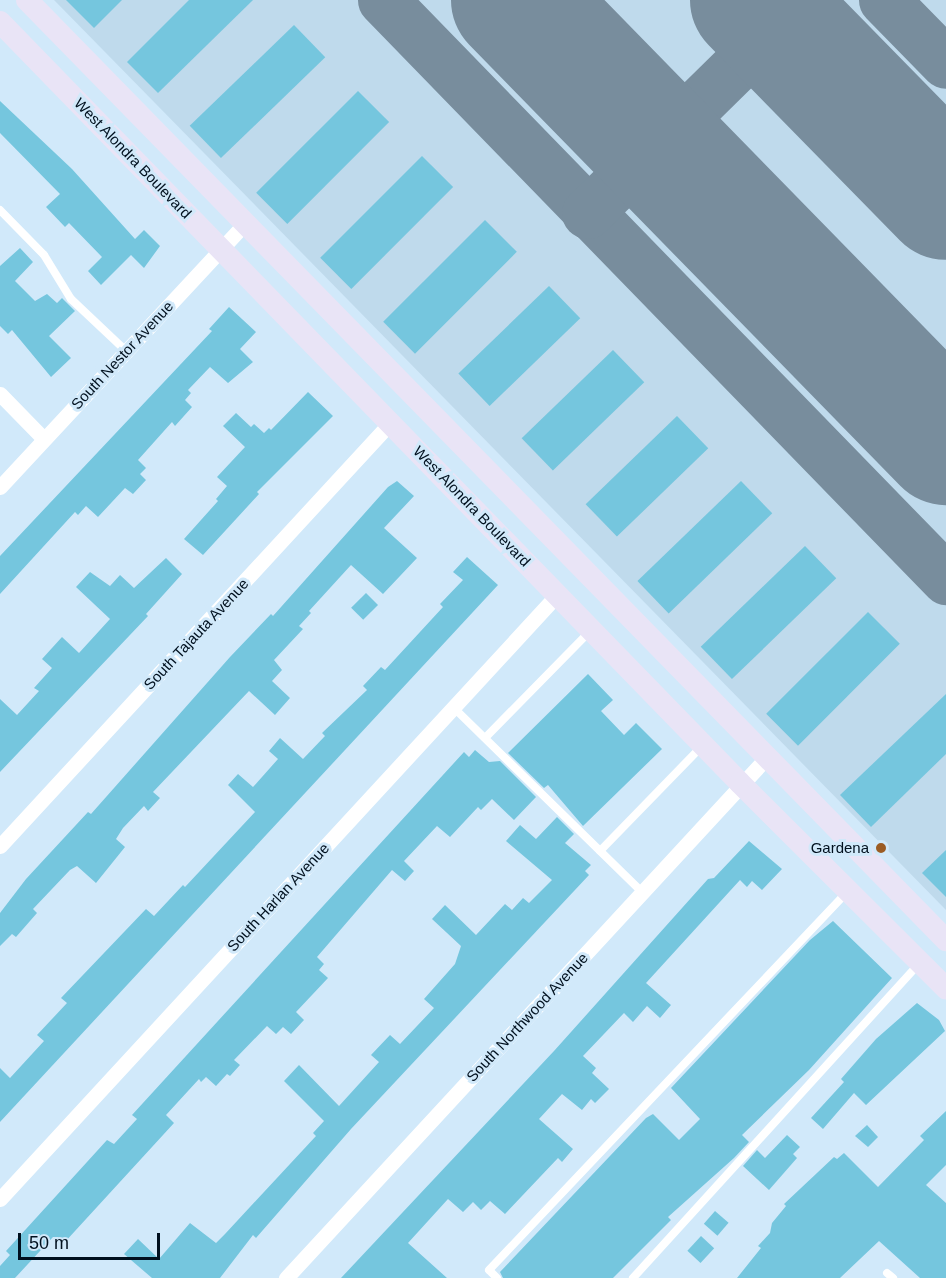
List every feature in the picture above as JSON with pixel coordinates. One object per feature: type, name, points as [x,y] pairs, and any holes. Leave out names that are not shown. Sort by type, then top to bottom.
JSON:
[{"type":"main road","points":[[27,0],[946,940]]},
{"type":"main road","name":"West Alondra Boulevard","points":[[0,22],[740,783],[946,988]]},
{"type":"street","name":"South Nestor Avenue","points":[[0,487],[43,438],[244,224]]},
{"type":"street","points":[[0,394],[43,438]]},
{"type":"street","name":"South Tajauta Avenue","points":[[0,846],[391,422]]},
{"type":"street","name":"South Harlan Avenue","points":[[0,1199],[556,595]]},
{"type":"street","name":"South Northwood Avenue","points":[[286,1278],[740,783],[768,756]]},
{"type":"lane","points":[[0,210],[44,255],[70,299],[126,351]]},
{"type":"lane","points":[[485,738],[591,630]]},
{"type":"lane","points":[[453,707],[642,892]]},
{"type":"lane","points":[[600,851],[703,745]]},
{"type":"lane","points":[[497,1278],[489,1270],[849,890]]},
{"type":"lane","points":[[633,1278],[921,962]]},
{"type":"shaded area","points":[[54,0],[946,0],[946,910]]},
{"type":"building","points":[[66,0],[122,0],[94,28]]},
{"type":"building","points":[[189,0],[253,0],[158,93],[127,62]]},
{"type":"building","points":[[294,25],[325,57],[221,158],[190,126]]},
{"type":"building","points":[[358,91],[389,122],[287,224],[256,193]]},
{"type":"building","points":[[0,101],[72,169],[135,239],[144,230],[160,246],[144,268],[131,255],[101,285],[88,271],[102,257],[69,223],[65,227],[46,207],[60,194],[0,133]]},
{"type":"building","points":[[422,156],[453,187],[351,289],[320,258]]},
{"type":"building","points":[[485,220],[517,252],[415,354],[383,322]]},
{"type":"building","points":[[20,248],[33,262],[15,281],[35,301],[47,294],[57,303],[62,298],[75,311],[49,336],[71,358],[51,377],[12,330],[8,334],[0,326],[0,266]]},
{"type":"building","points":[[549,286],[580,318],[490,406],[458,374]]},
{"type":"building","points":[[229,307],[256,332],[240,349],[253,362],[228,383],[210,367],[188,390],[191,393],[185,400],[192,407],[175,426],[172,422],[138,460],[146,468],[140,474],[146,480],[133,494],[125,488],[98,517],[86,506],[78,515],[75,512],[0,594],[0,556],[212,331],[209,329]]},
{"type":"building","points":[[613,350],[644,382],[553,471],[522,438]]},
{"type":"building","points":[[308,392],[333,416],[257,492],[259,494],[203,555],[184,539],[218,501],[216,499],[227,486],[217,477],[245,447],[223,426],[236,413],[251,427],[254,424],[264,433],[269,428],[271,430]]},
{"type":"building","points":[[677,416],[708,448],[617,537],[586,504]]},
{"type":"building","points":[[397,481],[414,496],[384,528],[417,558],[383,594],[351,565],[309,611],[311,613],[299,626],[303,629],[274,660],[282,670],[272,681],[290,698],[275,715],[249,691],[153,792],[160,798],[148,811],[144,806],[123,828],[116,839],[125,847],[96,883],[77,866],[70,870],[33,909],[37,913],[16,937],[12,934],[0,946],[0,913],[26,879],[88,812],[91,814],[230,657],[271,614],[273,616],[388,487]]},
{"type":"building","points":[[741,481],[772,513],[669,613],[637,581]]},
{"type":"building","points":[[805,546],[836,578],[732,679],[701,647]]},
{"type":"building","points":[[467,557],[498,585],[0,1122],[0,1068],[10,1078],[44,1041],[37,1035],[67,1003],[61,998],[146,909],[154,916],[183,885],[185,887],[255,812],[228,785],[238,774],[253,787],[278,759],[269,751],[280,738],[303,759],[325,736],[322,733],[367,690],[363,686],[381,667],[385,670],[443,607],[440,604],[463,580],[453,572]]},
{"type":"building","points":[[166,558],[182,574],[146,614],[148,616],[0,772],[0,699],[17,715],[39,691],[34,688],[52,668],[42,659],[62,637],[79,653],[110,619],[76,587],[90,572],[110,586],[120,575],[134,588]]},
{"type":"building","points":[[366,593],[378,605],[363,620],[351,608]]},
{"type":"building","points":[[868,612],[900,644],[798,746],[766,714]]},
{"type":"building","points":[[588,674],[613,700],[601,711],[624,735],[636,723],[662,749],[583,826],[548,785],[544,788],[508,753]]},
{"type":"building","points":[[946,694],[946,754],[871,827],[840,795]]},
{"type":"building","points":[[475,750],[489,762],[500,761],[536,797],[514,820],[492,799],[481,810],[478,807],[450,837],[437,826],[404,861],[414,871],[405,881],[392,870],[317,957],[324,964],[319,970],[328,978],[296,1012],[304,1020],[291,1034],[283,1027],[276,1034],[267,1026],[234,1060],[240,1065],[230,1076],[227,1074],[216,1086],[206,1077],[201,1082],[199,1079],[166,1115],[174,1123],[64,1243],[53,1237],[15,1278],[0,1278],[0,1266],[10,1255],[6,1251],[107,1140],[114,1144],[137,1119],[132,1115],[464,752],[469,757]]},
{"type":"building","points":[[557,817],[574,834],[565,843],[591,865],[585,871],[589,875],[351,1129],[256,1238],[253,1235],[220,1278],[152,1278],[124,1254],[138,1239],[159,1259],[190,1223],[216,1243],[225,1234],[316,1136],[313,1133],[324,1121],[284,1081],[299,1065],[339,1106],[379,1062],[371,1055],[390,1035],[400,1044],[434,1008],[424,999],[455,964],[461,946],[432,919],[445,905],[476,935],[505,904],[512,910],[523,898],[529,903],[552,880],[506,841],[520,825],[536,839]]},
{"type":"building","points":[[749,841],[782,869],[762,890],[752,881],[747,887],[740,880],[646,983],[671,1005],[660,1018],[647,1006],[633,1022],[624,1013],[583,1056],[596,1068],[592,1073],[609,1089],[595,1103],[591,1099],[582,1110],[562,1094],[539,1119],[573,1149],[562,1162],[558,1158],[505,1214],[490,1201],[481,1210],[473,1202],[463,1212],[448,1199],[408,1243],[447,1278],[341,1278],[554,1051],[708,879],[714,878]]},
{"type":"building","points":[[946,850],[946,897],[922,873]]},
{"type":"building","points":[[833,921],[892,978],[809,1070],[742,1135],[749,1142],[668,1217],[671,1220],[613,1278],[503,1278],[500,1272],[646,1118],[653,1114],[679,1140],[700,1119],[671,1088],[810,940]]},
{"type":"building","points":[[917,1003],[939,1020],[945,1031],[866,1105],[854,1093],[823,1129],[811,1118],[844,1082],[841,1079],[876,1039]]},
{"type":"building","points":[[946,1111],[946,1165],[926,1185],[946,1203],[946,1278],[920,1278],[879,1241],[840,1278],[737,1278],[761,1248],[758,1246],[770,1233],[772,1223],[786,1206],[784,1204],[834,1157],[837,1159],[844,1153],[878,1187],[924,1140],[920,1136]]},
{"type":"building","points":[[867,1125],[878,1137],[868,1147],[855,1136]]},
{"type":"building","points":[[787,1135],[800,1147],[793,1154],[797,1158],[769,1190],[743,1166],[757,1150],[765,1158]]},
{"type":"building","points":[[715,1211],[729,1223],[717,1236],[704,1224]]},
{"type":"building","points":[[701,1236],[714,1248],[701,1263],[687,1251]]},
{"type":"taxiway","points":[[383,0],[946,579]]},
{"type":"taxiway","points":[[587,213],[804,0]]},
{"type":"taxiway","points":[[884,0],[946,63]]},
{"type":"runway","points":[[515,0],[946,441]]},
{"type":"runway","points":[[754,0],[946,196]]},
{"type":"place","name":"Gardena","points":[[881,848]]}]
